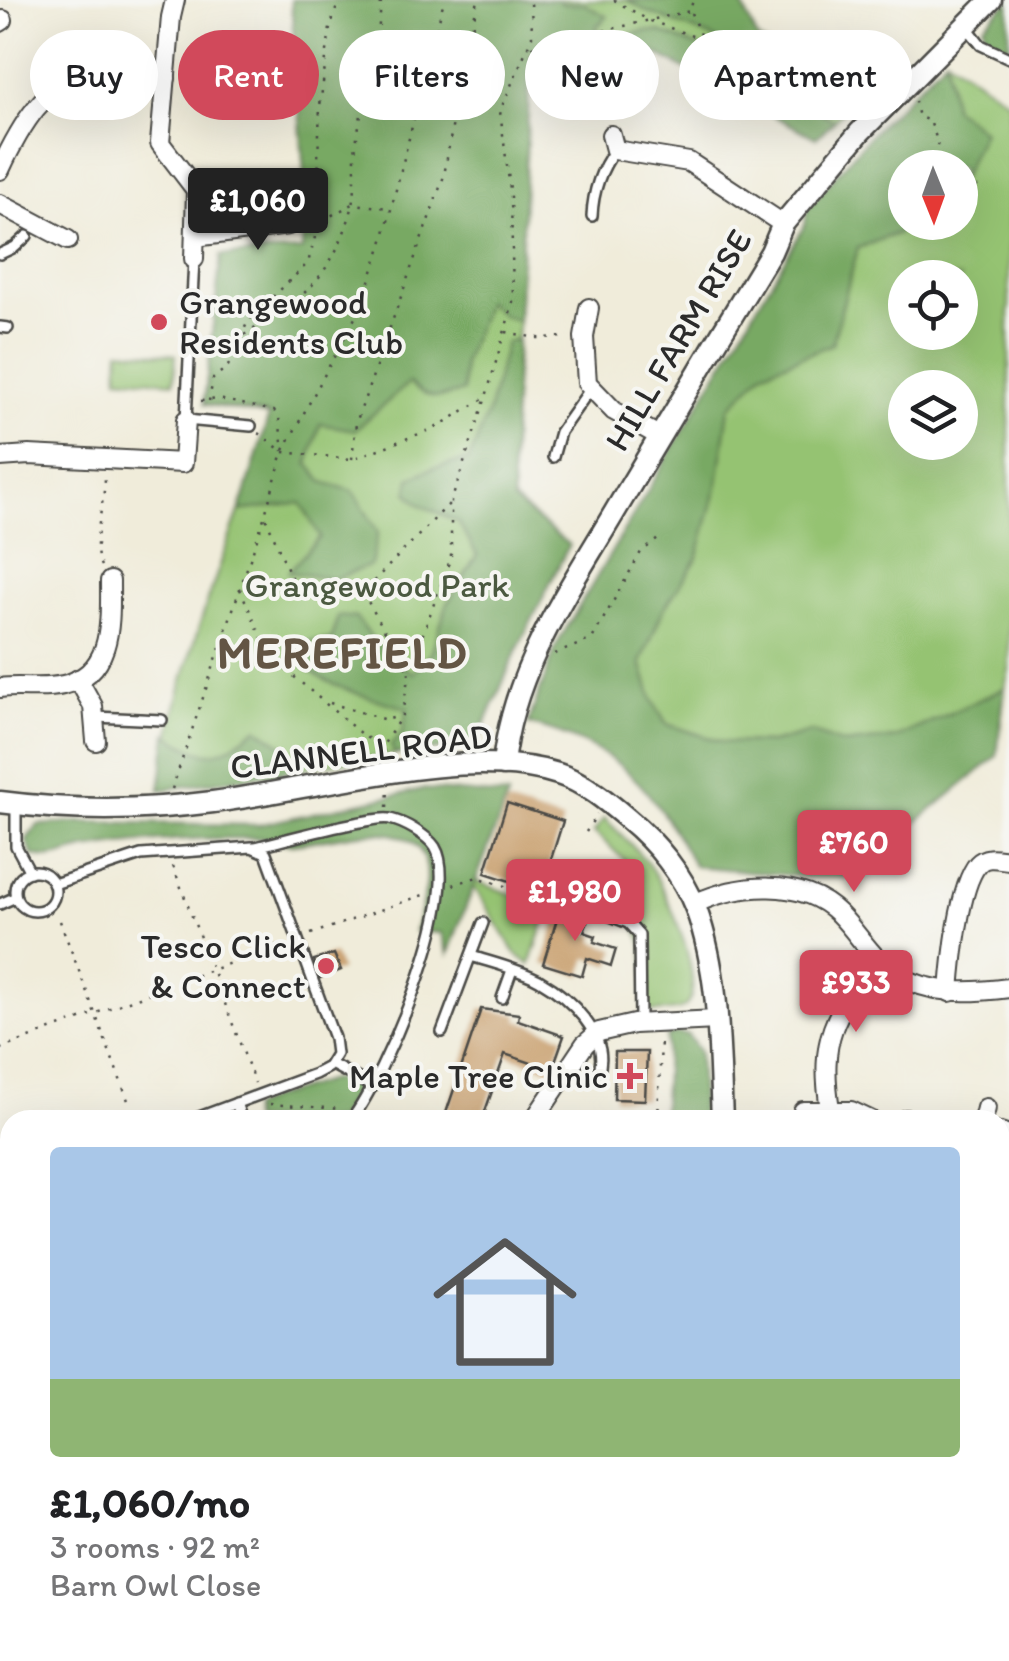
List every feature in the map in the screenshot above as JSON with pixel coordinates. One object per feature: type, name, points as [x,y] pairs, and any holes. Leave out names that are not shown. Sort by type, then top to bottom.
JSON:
[{"type":"street","points":[[176,0],[160,143],[196,190],[194,259]]},
{"type":"street","name":"HILL FARM RISE","points":[[912,81],[992,0]]},
{"type":"street","points":[[0,170],[7,138],[50,93],[82,75],[106,72],[166,78]]},
{"type":"street","name":"HILL FARM RISE","points":[[503,765],[511,715],[537,648],[771,252],[783,224],[872,120]]},
{"type":"street","points":[[613,143],[689,162],[783,224]]},
{"type":"street","points":[[0,204],[68,240]]},
{"type":"street","points":[[195,237],[288,226]]},
{"type":"street","points":[[589,308],[584,337],[587,384],[614,411],[659,436]]},
{"type":"street","points":[[0,457],[184,463],[186,420]]},
{"type":"street","points":[[0,688],[63,685],[78,679],[101,658],[108,642],[110,581]]},
{"type":"street","points":[[78,679],[94,706],[96,740]]},
{"type":"street","name":"CLANNELL ROAD","points":[[8,803],[112,808],[168,805],[227,800],[447,766],[530,766],[563,775],[605,800],[644,832],[676,872],[694,904],[703,930],[717,1020],[722,1110]]},
{"type":"street","points":[[950,992],[970,862],[988,858],[1009,860]]},
{"type":"street","points":[[694,904],[719,893],[752,888],[786,889],[815,896],[837,912],[878,961],[896,975],[925,988],[950,992],[1009,988]]},
{"type":"street","points":[[830,1109],[824,1076],[825,1048],[859,983],[878,961]]},
{"type":"street","points":[[546,1110],[575,1058],[599,1032],[640,1024],[717,1020]]},
{"type":"street","points":[[802,1110],[840,1110]]},
{"type":"lane","points":[[967,26],[981,44],[1009,58]]},
{"type":"lane","points":[[592,216],[592,196],[613,143]]},
{"type":"lane","points":[[0,254],[16,247],[27,236]]},
{"type":"lane","points":[[194,259],[186,420],[252,426]]},
{"type":"lane","points":[[552,457],[566,421],[591,388]]},
{"type":"lane","points":[[96,717],[162,720]]},
{"type":"lane","points":[[8,803],[16,846],[30,872]]},
{"type":"lane","points":[[54,884],[142,854],[252,847],[387,818],[412,828],[435,847],[442,876],[438,920],[384,1068],[358,1110]]},
{"type":"lane","points":[[219,1110],[315,1074],[331,1064],[336,1054],[334,1038],[272,866],[266,853],[252,847]]},
{"type":"lane","points":[[30,872],[46,875],[54,884],[52,902],[42,910],[29,910],[16,897],[20,880],[30,872]]},
{"type":"lane","points":[[0,904],[16,897]]},
{"type":"lane","points":[[564,898],[628,923],[639,934],[640,1024]]},
{"type":"lane","points":[[442,1032],[483,923]]},
{"type":"lane","points":[[471,956],[536,978],[564,997],[595,1036],[603,1062],[598,1074]]},
{"type":"lane","points":[[502,998],[512,970]]},
{"type":"lane","points":[[331,1064],[373,1087]]},
{"type":"lane","points":[[236,1104],[238,1110]]},
{"type":"path","points":[[241,337],[295,304],[325,272],[353,204],[356,144],[371,76],[381,0]]},
{"type":"path","points":[[168,805],[283,452],[363,303],[444,0]]},
{"type":"path","points":[[352,459],[356,423],[444,176],[478,0]]},
{"type":"path","points":[[531,0],[532,30]]},
{"type":"path","points":[[614,0],[648,20],[679,31]]},
{"type":"path","points":[[692,0],[690,11],[698,30]]},
{"type":"path","points":[[606,30],[690,11]]},
{"type":"path","points":[[382,747],[402,716],[409,672],[451,556],[450,502],[513,302],[511,196],[500,111],[525,57]]},
{"type":"path","points":[[912,96],[919,117],[930,121],[938,142],[935,150]]},
{"type":"path","points":[[288,226],[319,222],[353,204],[391,208]]},
{"type":"path","points":[[504,332],[536,338],[584,337]]},
{"type":"path","points":[[252,426],[283,452],[352,459],[435,428],[486,397]]},
{"type":"path","points":[[105,460],[105,504],[96,558],[110,581]]},
{"type":"path","points":[[265,515],[293,582],[330,596],[362,592],[450,502]]},
{"type":"path","points":[[537,648],[548,657],[592,639],[641,552],[658,539]]},
{"type":"path","points":[[239,587],[270,656],[361,734],[382,747],[389,773],[387,818]]},
{"type":"path","points":[[362,592],[409,672]]},
{"type":"path","points":[[328,703],[386,720],[402,716]]},
{"type":"path","points":[[169,852],[266,1104],[358,1110]]},
{"type":"path","points":[[60,921],[129,1103]]},
{"type":"path","points":[[0,1049],[293,940]]},
{"type":"path","points":[[658,1110],[661,1023]]},
{"type":"green space","name":"Grangewood Park","points":[[291,0],[740,0],[754,30],[679,30],[679,66],[659,55],[659,30],[525,30],[528,120],[511,467],[513,500],[569,545],[475,747],[411,752],[160,790],[188,661],[269,416],[204,404],[221,256],[302,250],[304,173],[300,120],[319,120],[319,30],[293,30]]},
{"type":"green space","points":[[291,0],[558,0],[563,4],[585,4],[607,17],[596,27],[598,30],[525,30],[528,120],[518,321],[503,316],[487,302],[463,363],[463,391],[434,397],[409,383],[355,430],[320,424],[308,464],[323,482],[353,491],[378,532],[371,565],[334,579],[288,572],[320,537],[301,503],[240,511],[269,415],[204,404],[221,256],[302,250],[304,173],[300,120],[319,120],[319,30],[293,30]]},
{"type":"green space","points":[[627,0],[740,0],[754,30],[693,30]]},
{"type":"green space","points":[[1009,1],[1009,47],[987,37],[983,26]]},
{"type":"green space","points":[[659,32],[679,39],[679,66],[659,55]]},
{"type":"green space","points":[[946,58],[1009,102],[1009,669],[1005,688],[896,738],[844,744],[811,732],[771,743],[722,742],[667,724],[652,699],[641,662],[663,610],[697,559],[729,408],[764,371],[832,344],[858,248],[888,237],[888,240],[978,240],[978,150],[974,150],[983,131],[952,107]]},
{"type":"green space","points":[[946,58],[953,107],[983,131],[974,150],[888,150],[888,237],[858,248],[832,344],[764,371],[729,408],[718,483],[697,559],[663,610],[641,662],[652,699],[666,724],[722,742],[771,743],[811,732],[844,744],[896,738],[1005,688],[997,756],[850,877],[807,877],[694,866],[662,813],[629,774],[587,745],[528,724],[557,644],[805,225],[807,209],[885,120],[912,120],[912,92]]},
{"type":"green space","name":"Grangewood Park","points":[[782,120],[834,120],[816,138]]},
{"type":"green space","points":[[782,120],[834,121],[816,138]]},
{"type":"green space","points":[[517,339],[513,501],[569,545],[475,747],[395,754],[391,746],[403,731],[407,708],[323,679],[295,658],[285,645],[332,639],[338,616],[356,618],[385,654],[413,673],[431,653],[447,605],[477,555],[458,522],[419,504],[408,493],[410,478],[469,460],[489,410],[506,342]]},
{"type":"green space","points":[[120,350],[176,355],[174,382],[118,377]]},
{"type":"green space","points":[[257,728],[284,746],[304,769],[160,790],[167,734],[194,749],[214,753]]},
{"type":"green space","points":[[424,789],[508,796],[448,954],[441,933],[415,931],[427,884],[423,855],[411,841],[394,835],[373,833],[290,844],[267,838],[153,841],[46,858],[32,855],[26,840],[38,825],[80,822],[258,825]]},
{"type":"green space","points":[[604,818],[648,864],[674,914],[692,981],[690,997],[683,1008],[645,1012],[642,943],[631,920],[621,911],[634,869],[594,832]]},
{"type":"green space","points":[[475,881],[549,908],[530,965],[516,954],[476,890],[471,889]]},
{"type":"green space","points":[[688,1035],[699,1051],[702,1110],[663,1110],[667,1036]]},
{"type":"green space","points":[[333,1079],[359,1086],[344,1110],[251,1110],[272,1098]]},
{"type":"building","points":[[507,803],[563,821],[541,891],[485,873]]},
{"type":"building","points":[[561,906],[589,916],[584,932],[596,936],[594,942],[616,949],[611,966],[587,958],[582,976],[543,964]]},
{"type":"building","name":"Tesco Click & Connect","points":[[334,954],[341,970],[320,978],[314,960]]},
{"type":"building","points":[[481,1009],[519,1014],[518,1020],[564,1036],[552,1070],[505,1054],[485,1110],[447,1110]]},
{"type":"building","name":"Maple Tree Clinic","points":[[615,1052],[647,1052],[645,1100],[614,1099]]},
{"type":"place","name":"Grangewood Residents Club","points":[[159,322]]},
{"type":"place","name":"Tesco Click & Connect","points":[[326,966]]},
{"type":"place","name":"Maple Tree Clinic","points":[[630,1076]]},
{"type":"district","name":"MEREFIELD","points":[[343,652]]}]
